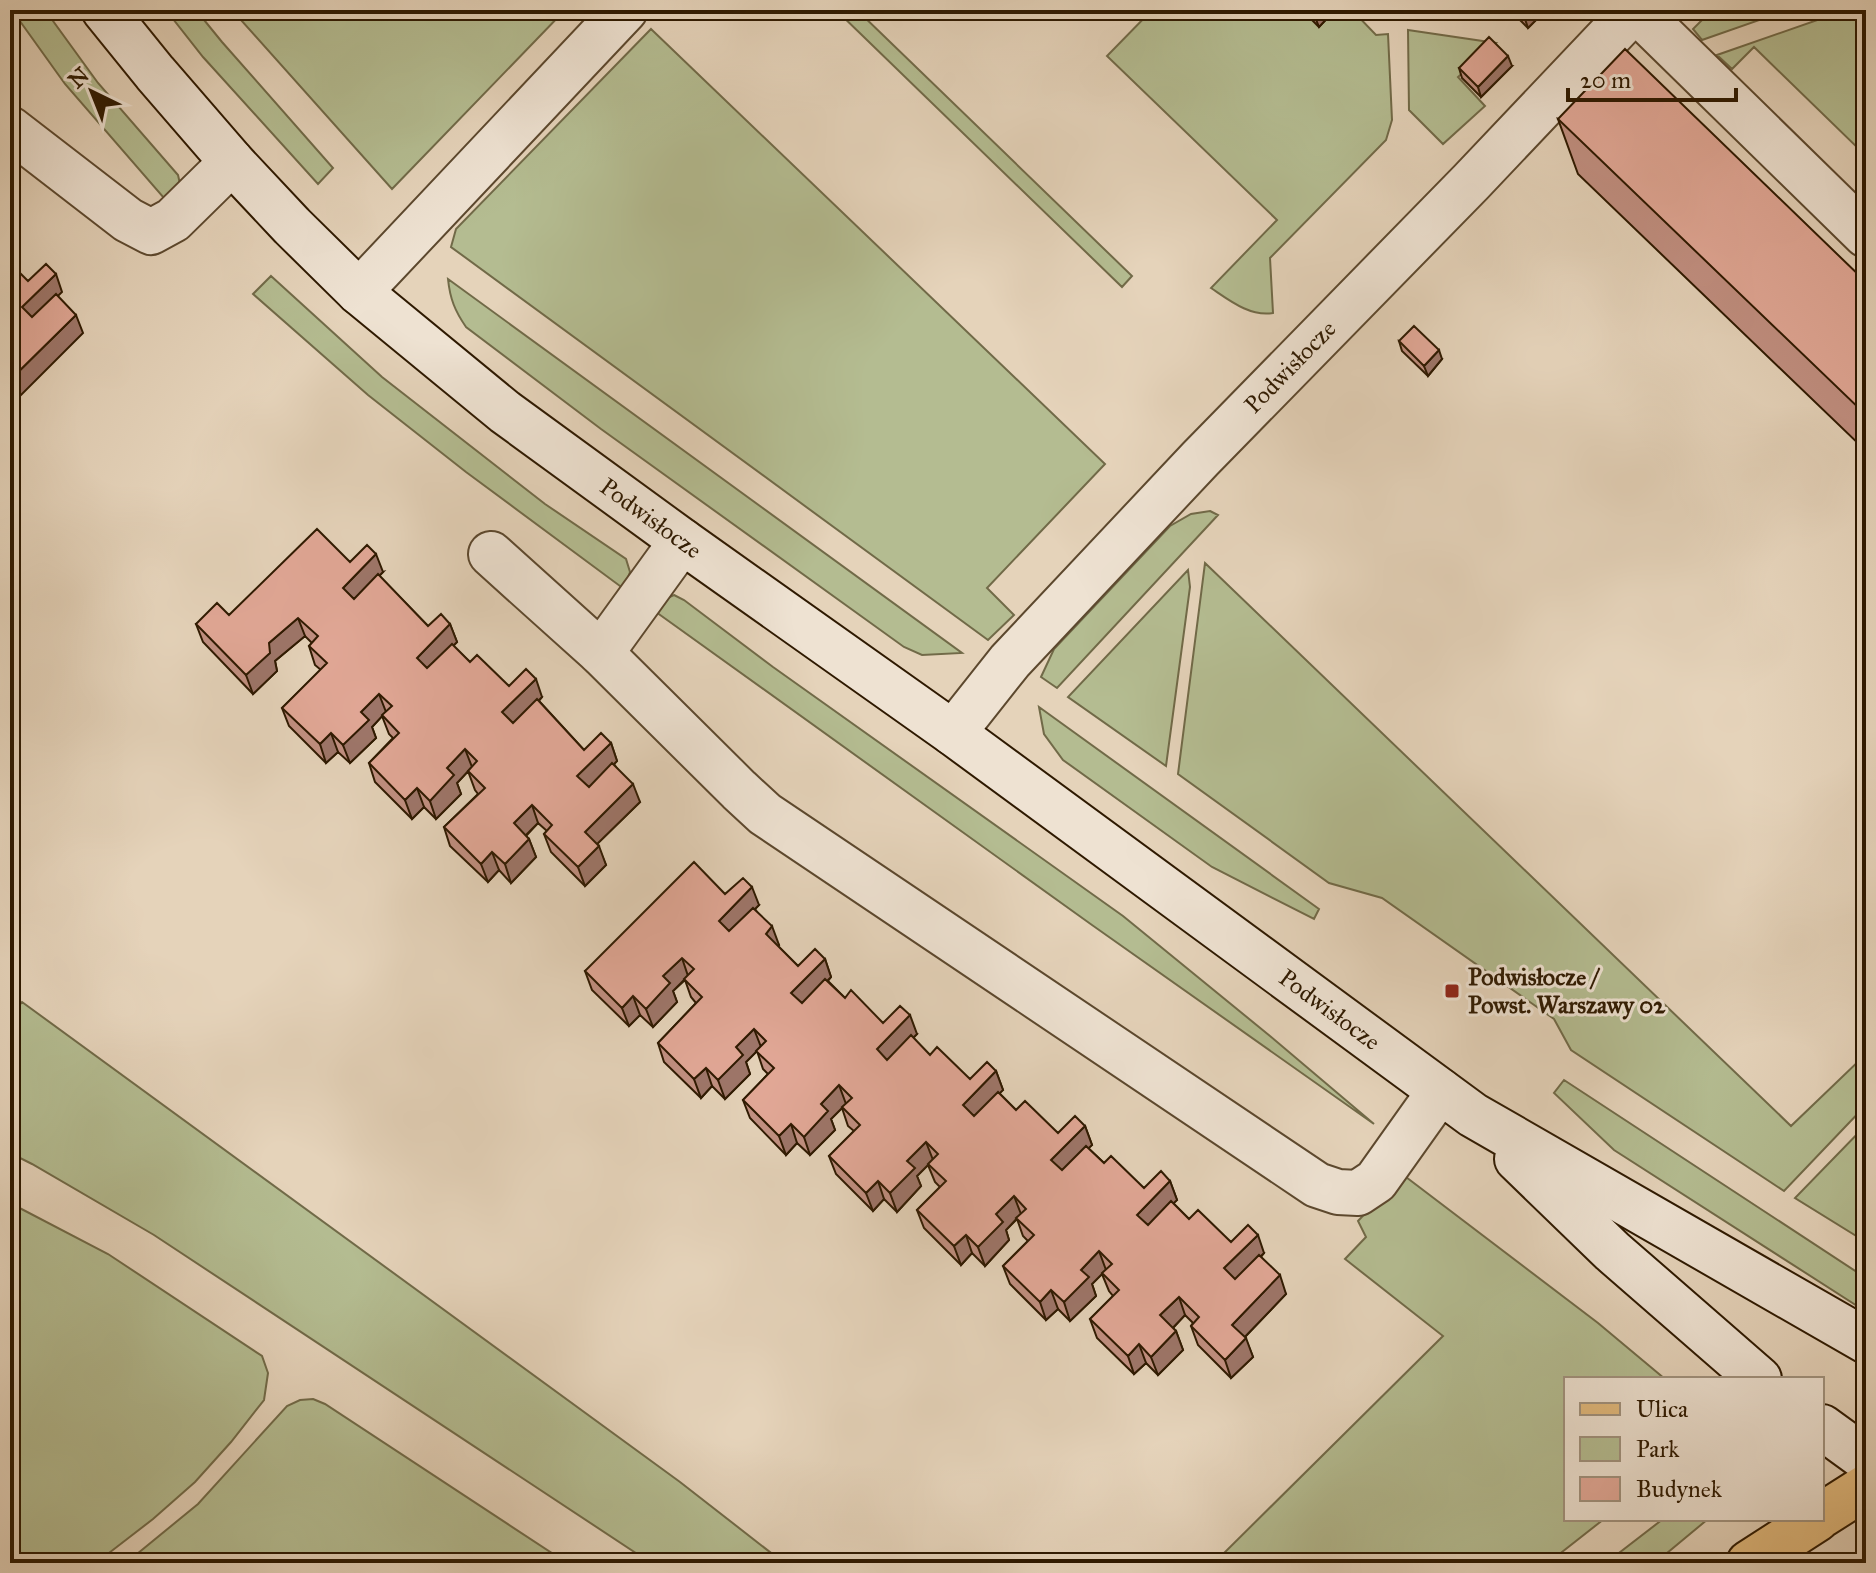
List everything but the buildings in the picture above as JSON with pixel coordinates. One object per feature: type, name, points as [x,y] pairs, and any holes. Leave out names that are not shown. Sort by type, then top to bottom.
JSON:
[{"type":"main road","points":[[1824,1514],[1866,1487]]},
{"type":"main road","points":[[1749,1563],[1814,1521]]},
{"type":"street","name":"Podwisłocze","points":[[104,10],[232,162],[292,226],[359,292],[505,412],[953,733],[1456,1103],[1866,1341]]},
{"type":"street","points":[[359,292],[625,10]]},
{"type":"street","name":"Podwisłocze","points":[[953,733],[1010,661],[1200,459],[1635,10],[1866,235]]},
{"type":"street","points":[[10,129],[128,220],[151,232],[173,220],[232,162]]},
{"type":"street","points":[[601,653],[682,541]]},
{"type":"street","points":[[491,554],[601,653],[765,814],[1317,1185],[1338,1192],[1358,1193],[1376,1181],[1456,1103]]},
{"type":"street","name":"Podwisłocze","points":[[1456,1103],[1612,1251],[1757,1377]]},
{"type":"street","points":[[1824,1428],[1866,1459]]},
{"type":"green space","points":[[12,10],[45,10],[98,83],[178,175],[180,184],[170,205],[65,84]]},
{"type":"green space","points":[[166,10],[196,10],[333,168],[318,184],[203,57]]},
{"type":"green space","points":[[232,10],[565,10],[392,189]]},
{"type":"green space","points":[[836,10],[857,10],[1132,276],[1122,287]]},
{"type":"green space","points":[[1152,10],[1352,10],[1376,35],[1388,34],[1392,120],[1386,140],[1270,258],[1273,313],[1248,310],[1211,288],[1277,220],[1107,56]]},
{"type":"green space","points":[[1712,10],[1788,10],[1702,40],[1693,29]]},
{"type":"green space","points":[[1846,10],[1866,10],[1866,156],[1754,47],[1732,69],[1717,55]]},
{"type":"green space","points":[[651,29],[1105,464],[987,588],[1014,615],[988,640],[451,247],[456,229]]},
{"type":"green space","points":[[1408,30],[1496,43],[1458,77],[1485,106],[1443,144],[1409,110]]},
{"type":"green space","points":[[271,276],[382,377],[545,504],[626,559],[630,572],[624,589],[368,395],[253,294]]},
{"type":"green space","points":[[448,279],[962,653],[922,655],[904,647],[601,429],[466,327],[454,304]]},
{"type":"green space","points":[[1210,511],[1218,515],[1057,688],[1041,677],[1054,649],[1170,526],[1191,514]]},
{"type":"green space","points":[[1205,563],[1791,1126],[1866,1054],[1866,1105],[1784,1191],[1571,1050],[1554,1019],[1382,898],[1329,883],[1178,774]]},
{"type":"green space","points":[[1188,570],[1190,587],[1166,766],[1068,697]]},
{"type":"green space","points":[[674,595],[1123,916],[1374,1124],[656,612],[663,600]]},
{"type":"green space","points":[[1039,707],[1319,909],[1314,919],[1212,867],[1063,760],[1044,734]]},
{"type":"green space","points":[[22,1002],[680,1482],[784,1563],[651,1563],[154,1235],[10,1153],[10,1016]]},
{"type":"green space","points":[[1564,1080],[1866,1278],[1865,1311],[1614,1150],[1554,1093]]},
{"type":"green space","points":[[1866,1125],[1866,1242],[1795,1198]]},
{"type":"green space","points":[[1402,1174],[1598,1323],[1663,1377],[1564,1377],[1564,1521],[1601,1521],[1548,1563],[1214,1563],[1443,1336],[1345,1259],[1366,1237],[1358,1221]]},
{"type":"green space","points":[[10,1203],[108,1254],[262,1356],[268,1373],[264,1400],[195,1482],[109,1553],[90,1563],[10,1563]]},
{"type":"green space","points":[[313,1399],[567,1563],[126,1563],[198,1504],[287,1406],[300,1400]]},
{"type":"green space","points":[[1660,1521],[1706,1521],[1655,1563],[1606,1563]]},
{"type":"place","name":"Podwisłocze / Powst. Warszawy 02","points":[[1452,991]]}]
